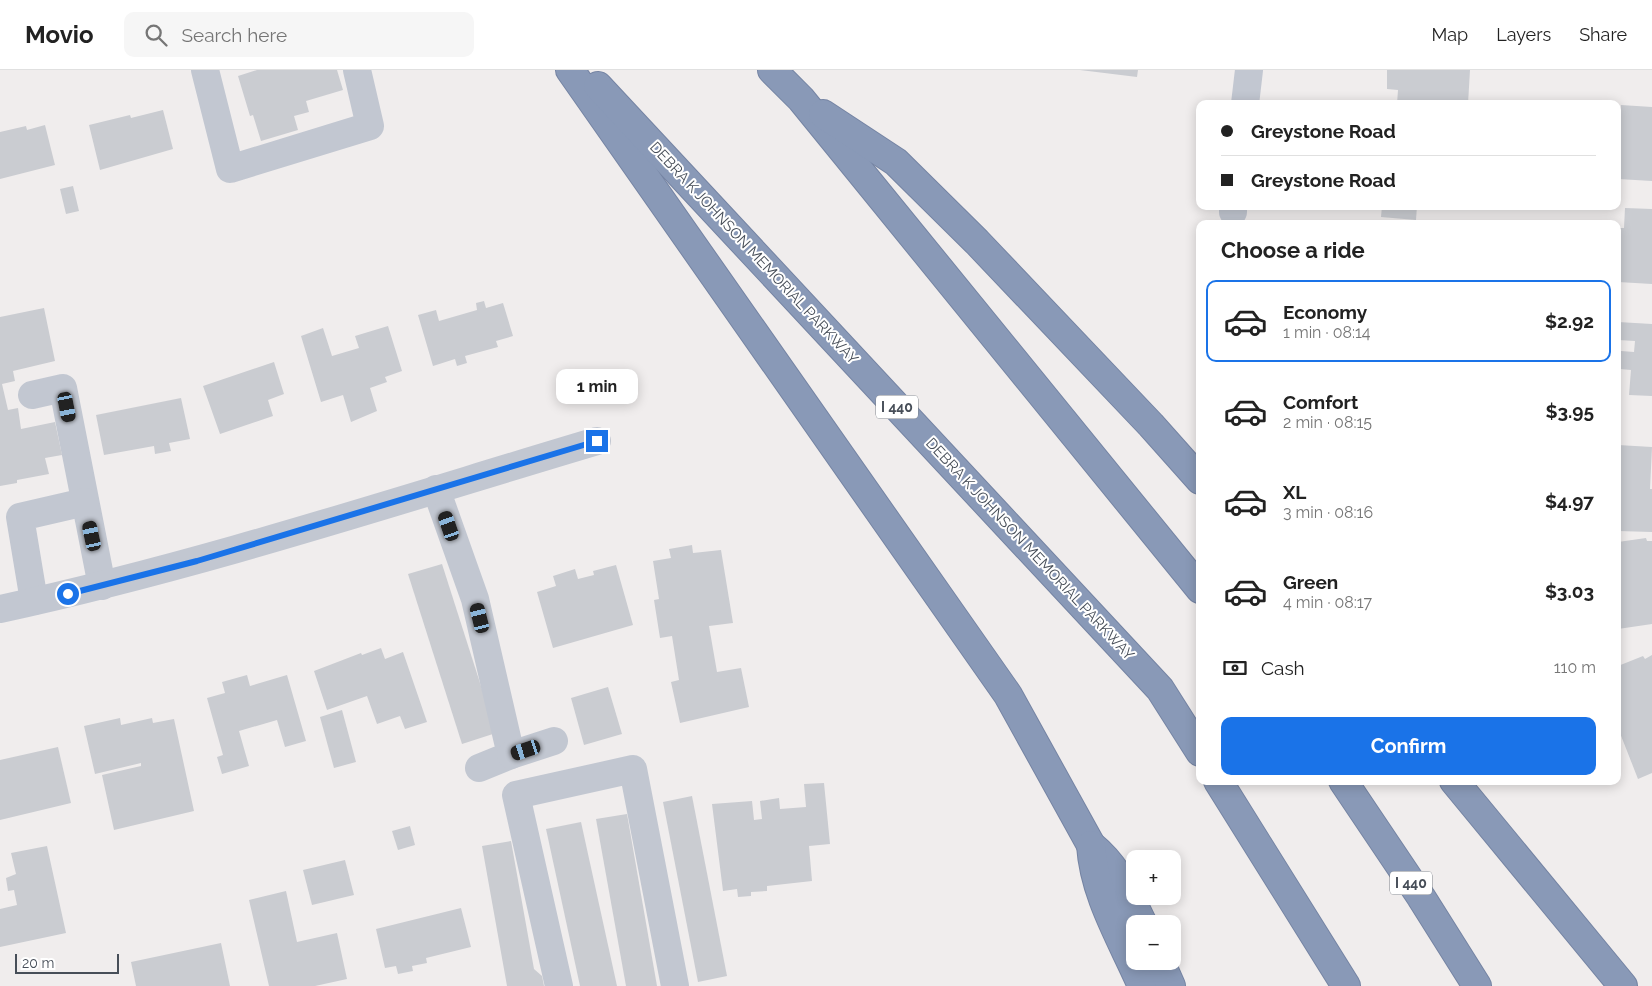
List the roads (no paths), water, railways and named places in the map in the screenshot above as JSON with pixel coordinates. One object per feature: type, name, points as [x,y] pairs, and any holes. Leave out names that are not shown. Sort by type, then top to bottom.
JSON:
[{"type":"highway","points":[[570,70],[1008,695],[1091,845],[1108,859],[1138,915]]},
{"type":"highway","name":"DEBRA K JOHNSON MEMORIAL PARKWAY","points":[[583,70],[1160,689],[1196,746]]},
{"type":"highway","points":[[772,70],[801,99],[1196,584]]},
{"type":"highway","points":[[801,99],[896,162],[977,242],[1145,418],[1196,475]]},
{"type":"highway","points":[[1220,785],[1346,986]]},
{"type":"highway","name":"I 440","points":[[1346,785],[1416,889],[1476,986]]},
{"type":"highway","points":[[1457,785],[1623,986]]},
{"type":"highway","points":[[1091,845],[1092,867],[1098,888],[1142,986]]},
{"type":"highway","points":[[1164,970],[1171,986]]},
{"type":"street","points":[[205,70],[230,169],[370,126],[358,70]]},
{"type":"street","points":[[1245,100],[1249,70]]},
{"type":"street","points":[[32,395],[63,388],[102,586]]},
{"type":"street","points":[[0,609],[102,586],[197,561],[597,441]]},
{"type":"street","points":[[436,489],[475,599],[511,755]]},
{"type":"street","points":[[34,601],[20,517],[85,502]]},
{"type":"street","points":[[479,768],[554,741]]},
{"type":"street","points":[[559,986],[516,795],[633,769],[675,986]]}]
